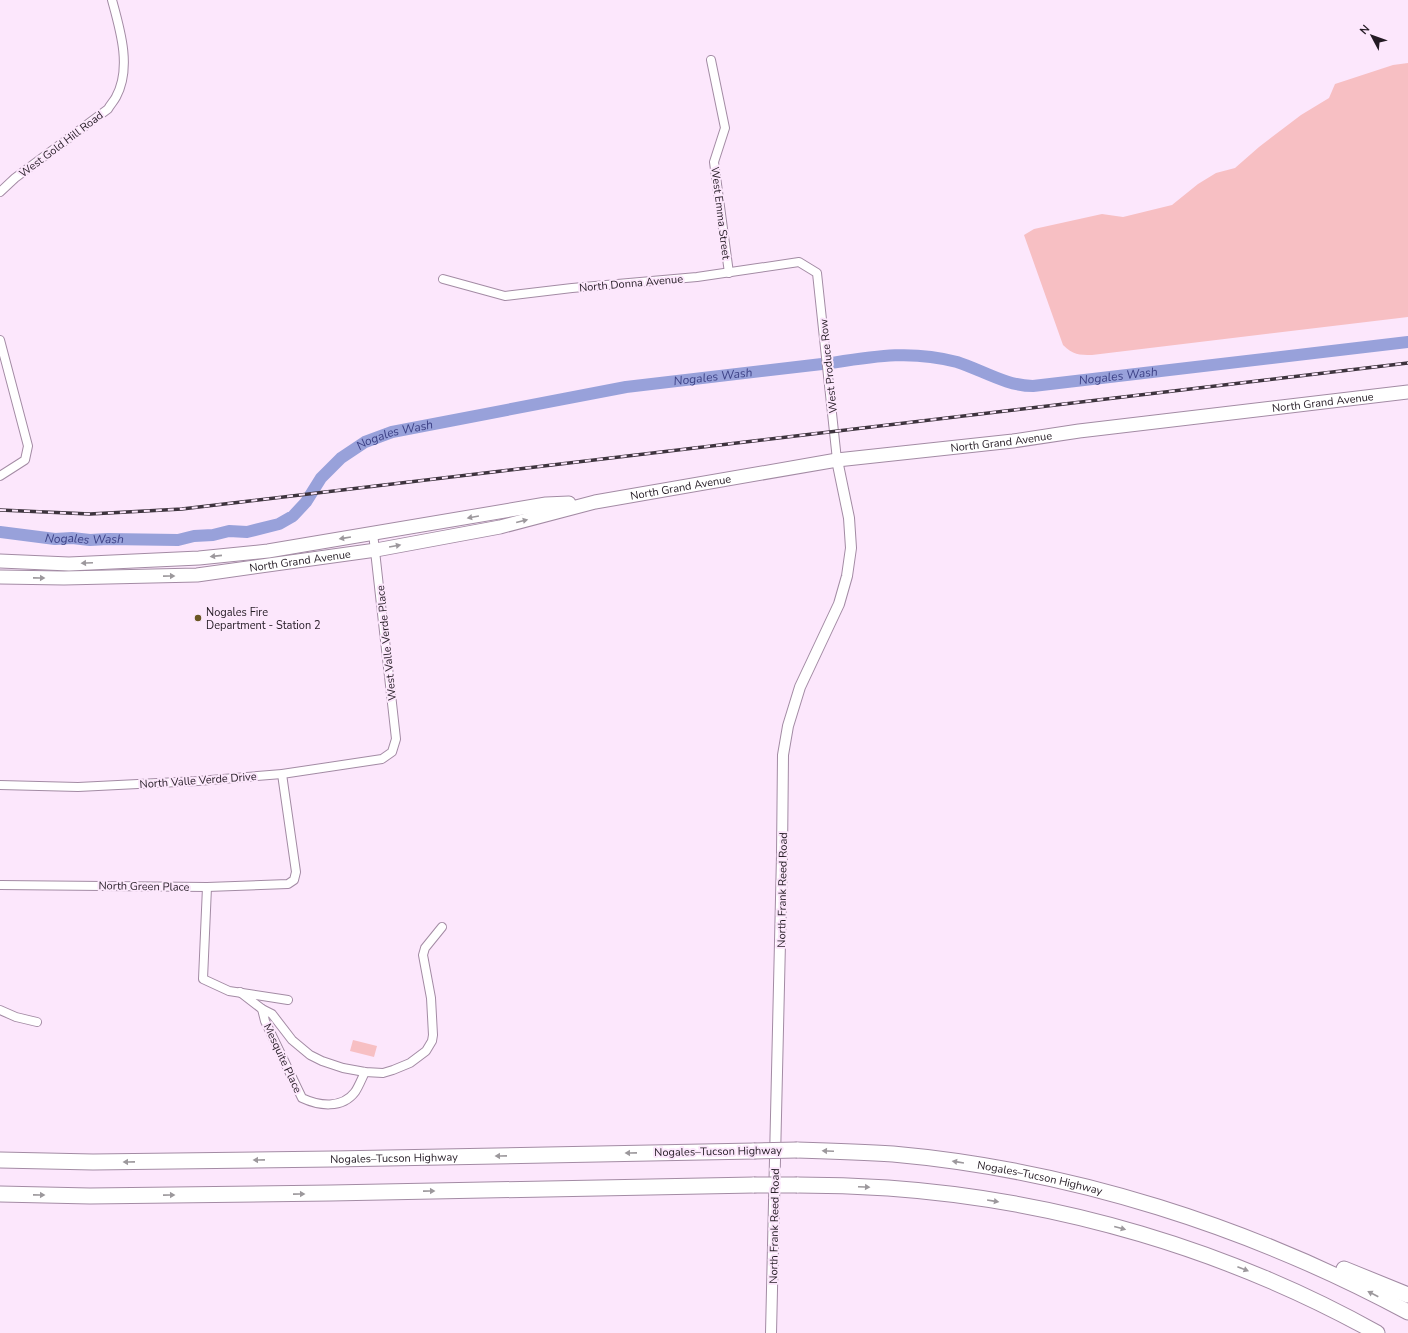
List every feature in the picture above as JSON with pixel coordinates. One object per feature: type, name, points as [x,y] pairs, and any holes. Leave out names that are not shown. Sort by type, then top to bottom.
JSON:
[{"type":"highway","name":"Nogales–Tucson Highway","points":[[0,1160],[93,1162],[333,1159],[797,1150],[893,1154],[951,1161],[1016,1172],[1097,1190],[1142,1202],[1232,1232],[1286,1254],[1342,1278],[1408,1312]]},
{"type":"highway","points":[[1016,1172],[1114,1191],[1168,1204],[1261,1236],[1408,1295]]},
{"type":"highway","points":[[0,1194],[129,1196],[754,1185],[889,1188],[958,1195],[1026,1206],[1077,1217],[1172,1243],[1259,1276],[1301,1294],[1377,1333]]},
{"type":"highway","points":[[1301,1294],[1365,1333]]},
{"type":"main road","name":"North Grand Avenue","points":[[0,577],[64,578],[197,575],[376,550],[500,527],[595,502],[837,460],[1013,441],[1079,431],[1408,392]]},
{"type":"main road","name":"North Grand Avenue","points":[[0,561],[69,564],[199,558],[268,551],[546,504],[595,502]]},
{"type":"street","name":"West Gold Hill Road","points":[[0,192],[16,178],[108,109],[117,96],[122,80],[124,52],[119,23],[112,0]]},
{"type":"street","name":"West Emma Street","points":[[711,60],[725,128],[714,162],[729,273]]},
{"type":"street","name":"North Donna Avenue","points":[[443,279],[505,296],[572,288],[697,277],[799,262],[817,273]]},
{"type":"street","name":"West Produce Row","points":[[817,273],[837,460]]},
{"type":"street","points":[[0,340],[28,446],[25,460],[0,476]]},
{"type":"street","name":"North Frank Reed Road","points":[[771,1333],[784,755],[788,726],[800,687],[839,604],[847,576],[850,548],[849,518],[837,460]]},
{"type":"street","name":"West Valle Verde Place","points":[[373,534],[396,739],[392,752]]},
{"type":"street","name":"North Valle Verde Drive","points":[[0,785],[78,787],[198,781],[282,774],[382,759],[392,752]]},
{"type":"street","name":"North Green Place","points":[[0,885],[207,887],[288,884],[294,880],[296,872],[282,774]]},
{"type":"street","points":[[207,887],[203,979],[229,991],[288,1000]]},
{"type":"street","name":"Mesquite Place","points":[[240,992],[262,1009],[272,1014],[292,1040],[310,1055],[322,1062],[365,1072],[383,1073],[393,1070],[420,1057],[430,1046],[433,1034],[431,998],[423,955],[425,948],[442,927]]},
{"type":"street","name":"Mesquite Place","points":[[262,1009],[266,1022],[302,1098],[311,1103],[326,1105],[338,1104],[348,1099],[355,1092],[365,1072]]},
{"type":"street","points":[[0,1010],[16,1017],[37,1022]]},
{"type":"shaded area","points":[[1408,63],[1408,317],[1092,355],[1076,354],[1063,345],[1024,235],[1034,229],[1102,214],[1123,217],[1172,205],[1198,184],[1216,173],[1235,168],[1259,147],[1301,115],[1329,98],[1335,84],[1393,65]]},
{"type":"shaded area","points":[[353,1040],[377,1046],[374,1057],[350,1051]]},
{"type":"waterway","name":"Nogales Wash","points":[[831,363],[879,356],[925,356],[957,362],[1004,381],[1033,386],[1408,342]]},
{"type":"waterway","name":"Nogales Wash","points":[[0,532],[55,539],[72,538],[90,540],[178,540],[229,531],[247,532],[279,524],[293,516],[306,502],[321,478],[341,458],[365,442],[392,432],[626,387],[822,364]]},
{"type":"railway","points":[[0,510],[90,514],[182,509],[1408,363]]},
{"type":"place","name":"Nogales Fire Department - Station 2","points":[[198,618]]}]
